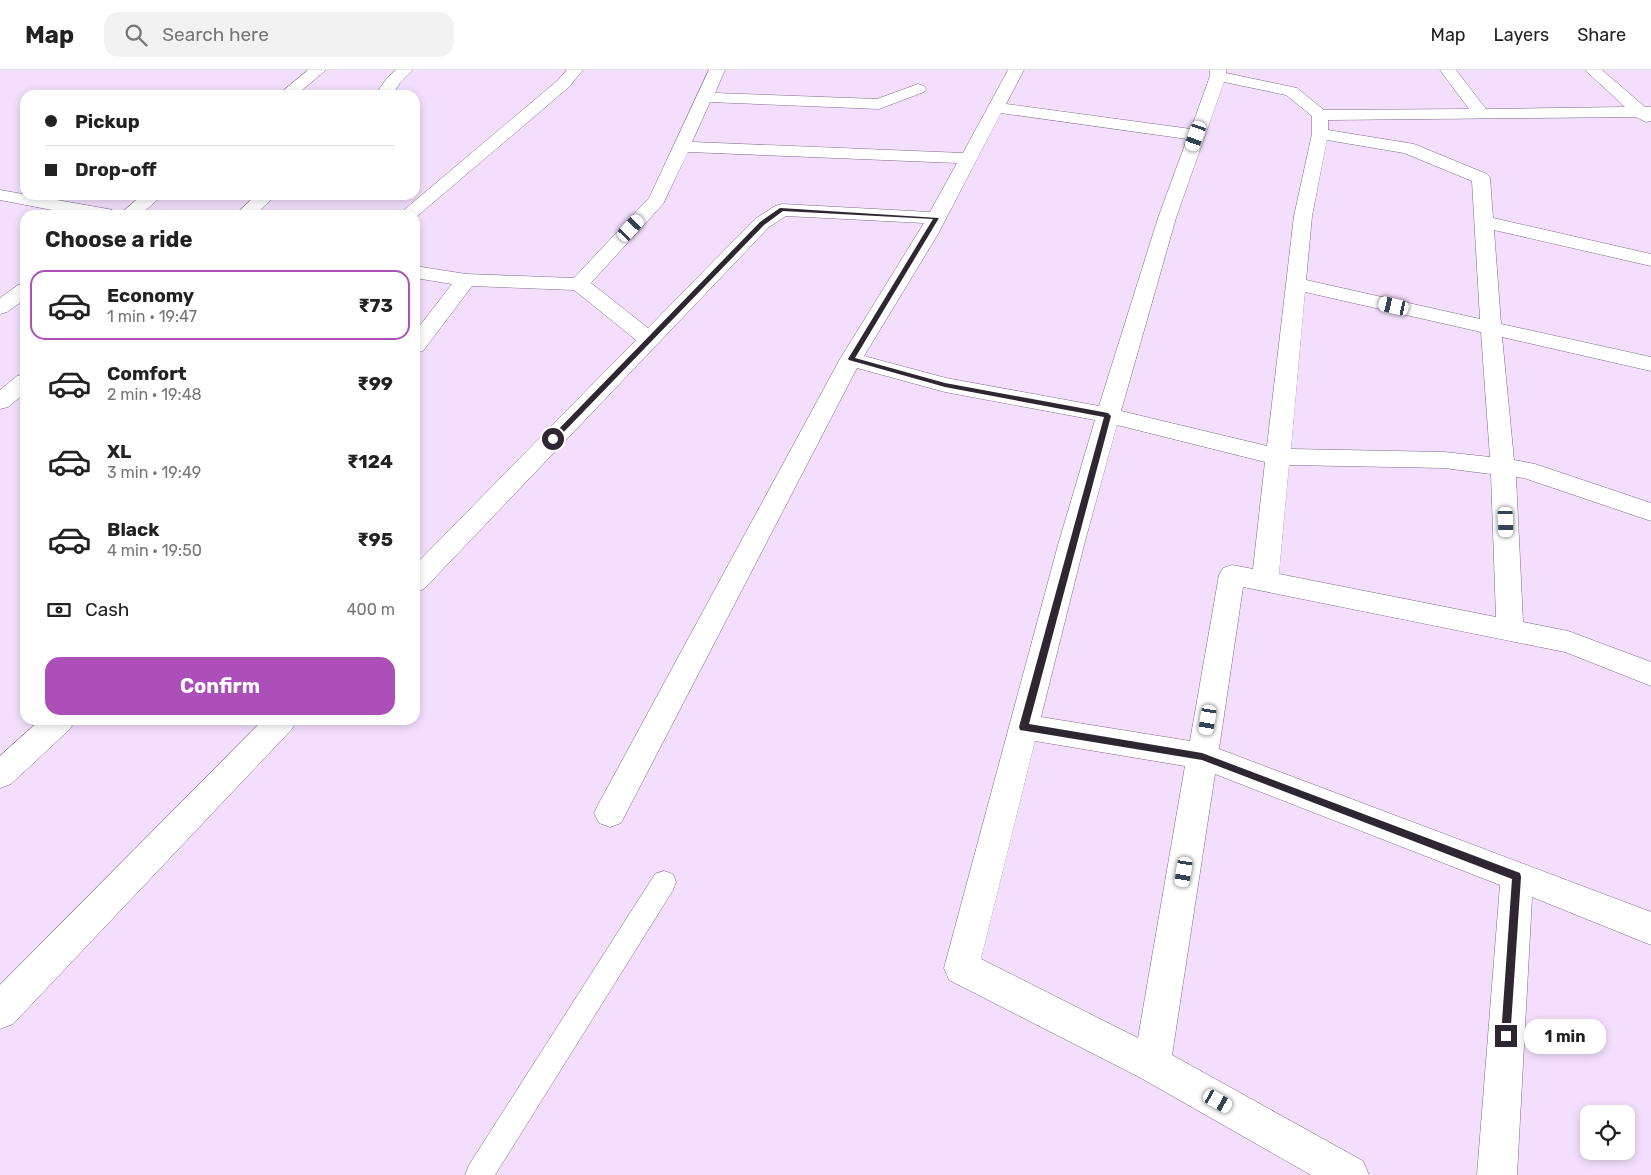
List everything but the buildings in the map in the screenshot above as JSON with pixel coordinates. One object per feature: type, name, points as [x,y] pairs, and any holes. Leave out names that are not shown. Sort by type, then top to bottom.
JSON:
[{"type":"street","points":[[292,90],[318,70]]},
{"type":"street","points":[[388,90],[392,81],[405,70]]},
{"type":"street","points":[[413,210],[563,84],[575,70]]},
{"type":"street","points":[[579,284],[657,200],[716,70]]},
{"type":"street","points":[[610,812],[851,359],[936,218],[1016,70]]},
{"type":"street","points":[[1448,70],[1482,114]]},
{"type":"street","points":[[1593,70],[1647,115]]},
{"type":"street","points":[[1349,1175],[1152,1064],[961,968],[1023,727],[1108,416],[1168,218],[1218,73],[1291,91],[1320,124],[1408,148],[1481,178],[1503,468],[1510,631]]},
{"type":"street","points":[[704,96],[879,104],[918,89]]},
{"type":"street","points":[[996,107],[1196,136]]},
{"type":"street","points":[[1320,124],[1482,114],[1647,115]]},
{"type":"street","points":[[1265,582],[1304,216],[1320,124]]},
{"type":"street","points":[[681,147],[968,158]]},
{"type":"street","points":[[0,195],[20,199]]},
{"type":"street","points":[[27,200],[81,210]]},
{"type":"street","points":[[134,210],[148,200]]},
{"type":"street","points":[[250,210],[261,200]]},
{"type":"street","points":[[420,577],[762,223],[782,210],[936,218]]},
{"type":"street","points":[[1484,222],[1651,260]]},
{"type":"street","points":[[420,273],[466,280],[579,284],[649,340]]},
{"type":"street","points":[[420,340],[466,280]]},
{"type":"street","points":[[1297,284],[1651,364]]},
{"type":"street","points":[[0,308],[20,294]]},
{"type":"street","points":[[851,359],[945,385],[1108,416],[1278,458],[1444,460],[1526,470],[1651,512]]},
{"type":"street","points":[[0,402],[20,385]]},
{"type":"street","points":[[1152,1064],[1232,576],[1568,642],[1651,674]]},
{"type":"street","points":[[0,775],[55,725]]},
{"type":"street","points":[[0,1011],[277,725]]},
{"type":"street","points":[[1023,727],[1202,756],[1651,930]]},
{"type":"street","points":[[1497,1175],[1517,877]]},
{"type":"lane","points":[[479,1175],[664,882]]},
{"type":"route","points":[[553,439],[762,223],[782,210],[936,218],[851,359],[945,385],[1108,416],[1071,545],[1023,727],[1202,756],[1517,877],[1506,1036]]}]
